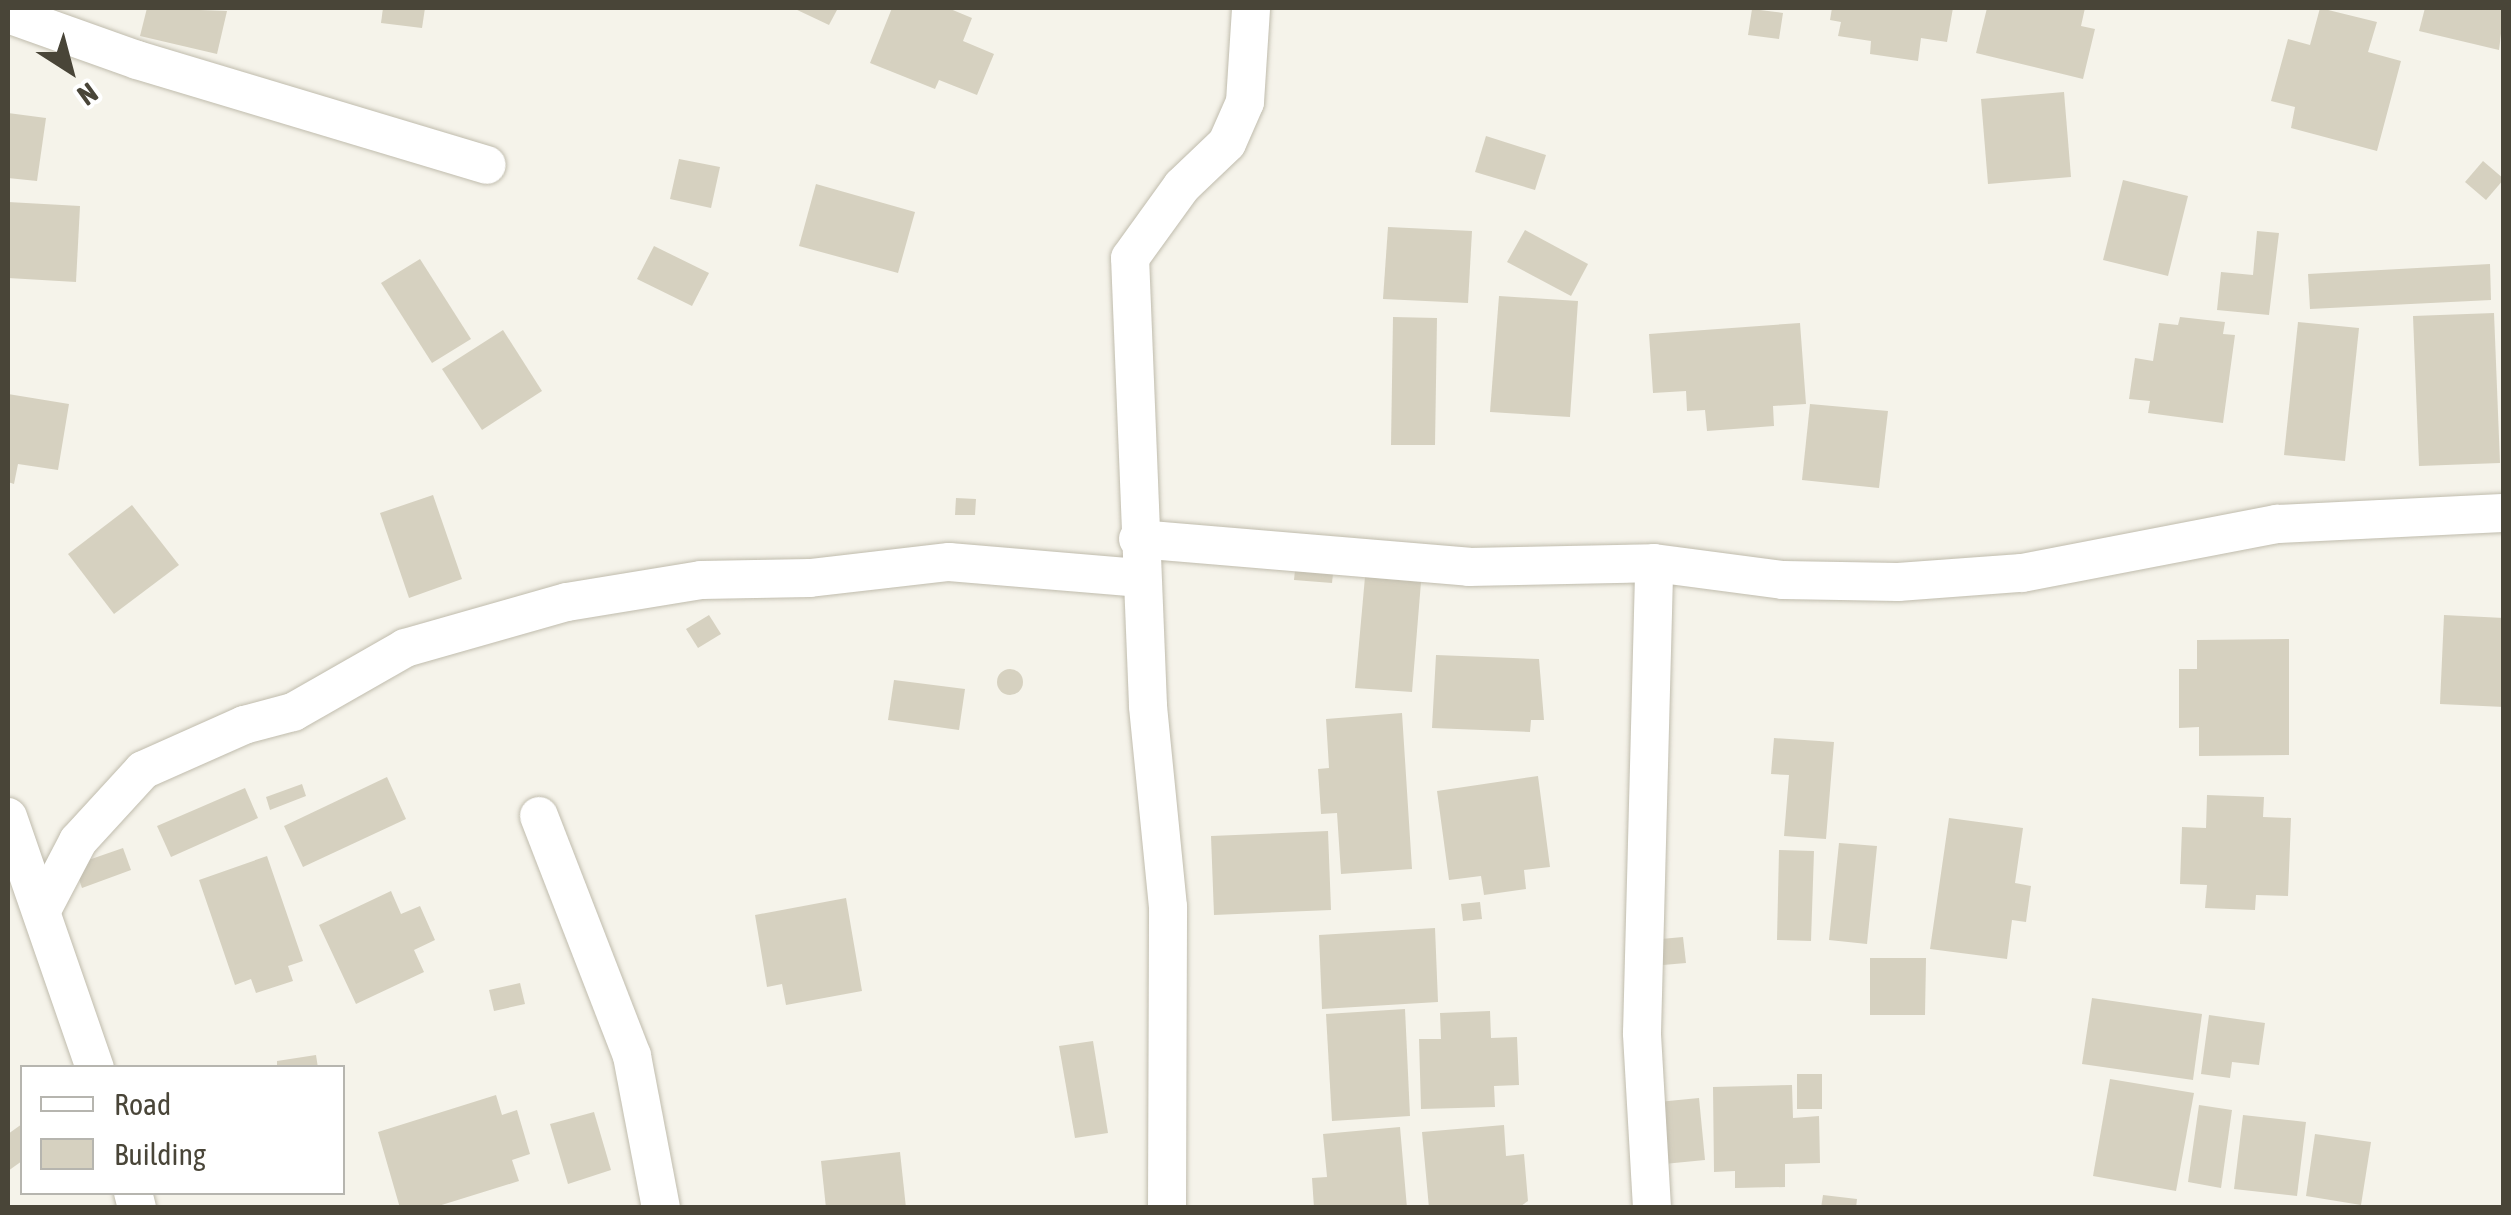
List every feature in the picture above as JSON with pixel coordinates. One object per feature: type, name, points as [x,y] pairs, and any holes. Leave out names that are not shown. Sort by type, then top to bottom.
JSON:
[{"type":"street","points":[[1168,1208],[1168,908],[1138,539],[1130,258],[1182,186],[1227,143],[1246,102],[1251,8]]},
{"type":"street","points":[[8,14],[487,165]]},
{"type":"street","points":[[1138,539],[1469,567],[1654,564],[1783,580],[1898,582],[2022,573],[2277,524],[2504,513]]},
{"type":"street","points":[[42,910],[78,840],[143,770],[244,725],[293,712],[405,648],[568,602],[700,580],[810,578],[949,562],[1141,578]]},
{"type":"street","points":[[1652,1208],[1642,1033],[1654,564]]},
{"type":"street","points":[[539,816],[632,1056],[661,1208]]},
{"type":"street","points":[[11,826],[78,840]]},
{"type":"street","points":[[11,826],[94,1065]]},
{"type":"building","points":[[147,8],[227,11],[217,54],[140,36]]},
{"type":"building","points":[[383,8],[425,8],[422,28],[381,23]]},
{"type":"building","points":[[793,8],[838,8],[829,25]]},
{"type":"building","points":[[892,8],[948,8],[972,18],[963,41],[994,54],[977,95],[939,80],[935,89],[870,63]]},
{"type":"building","points":[[1832,8],[1953,8],[1947,42],[1921,38],[1918,61],[1870,54],[1871,41],[1838,36],[1841,22],[1830,20]]},
{"type":"building","points":[[1987,8],[2085,8],[2081,26],[2095,29],[2083,79],[1976,53]]},
{"type":"building","points":[[2320,8],[2377,22],[2368,52],[2401,61],[2377,151],[2291,128],[2295,107],[2271,101],[2288,39],[2310,45]]},
{"type":"building","points":[[2425,8],[2504,9],[2499,50],[2419,31]]},
{"type":"building","points":[[1752,9],[1783,13],[1779,39],[1748,35]]},
{"type":"building","points":[[2064,92],[2071,177],[1988,184],[1981,99]]},
{"type":"building","points":[[8,113],[46,118],[37,181],[8,178]]},
{"type":"building","points":[[1486,136],[1546,155],[1535,190],[1475,172]]},
{"type":"building","points":[[679,159],[720,167],[711,208],[670,199]]},
{"type":"building","points":[[2483,161],[2504,179],[2486,200],[2465,182]]},
{"type":"building","points":[[2123,180],[2188,196],[2168,276],[2103,260]]},
{"type":"building","points":[[816,184],[915,212],[898,273],[799,246]]},
{"type":"building","points":[[8,202],[80,206],[76,282],[8,278]]},
{"type":"building","points":[[1388,227],[1472,231],[1468,303],[1383,299]]},
{"type":"building","points":[[1525,230],[1588,264],[1571,296],[1507,262]]},
{"type":"building","points":[[2257,231],[2279,233],[2269,315],[2217,310],[2221,272],[2253,275]]},
{"type":"building","points":[[654,246],[709,273],[692,306],[637,279]]},
{"type":"building","points":[[420,259],[471,339],[432,363],[381,283]]},
{"type":"building","points":[[2490,264],[2491,300],[2310,309],[2308,274]]},
{"type":"building","points":[[1499,296],[1578,301],[1570,417],[1490,412]]},
{"type":"building","points":[[2494,313],[2500,463],[2419,466],[2413,316]]},
{"type":"building","points":[[1393,317],[1437,318],[1435,445],[1391,445]]},
{"type":"building","points":[[2180,317],[2225,322],[2223,334],[2235,335],[2223,423],[2148,413],[2150,401],[2129,399],[2135,358],[2153,361],[2159,323],[2178,325]]},
{"type":"building","points":[[2298,322],[2359,328],[2345,461],[2284,455]]},
{"type":"building","points":[[1800,323],[1806,404],[1773,406],[1774,426],[1707,431],[1705,410],[1687,411],[1686,391],[1653,393],[1649,334]]},
{"type":"building","points":[[503,330],[542,391],[482,430],[442,369]]},
{"type":"building","points":[[8,394],[69,404],[58,470],[18,464],[14,484],[8,482]]},
{"type":"building","points":[[1810,404],[1888,411],[1879,488],[1802,480]]},
{"type":"building","points":[[433,495],[462,579],[409,598],[380,513]]},
{"type":"building","points":[[956,498],[976,499],[975,515],[955,515]]},
{"type":"building","points":[[132,505],[179,565],[114,614],[68,554]]},
{"type":"building","points":[[1296,561],[1334,565],[1332,583],[1294,580]]},
{"type":"building","points":[[1365,577],[1421,582],[1412,692],[1355,688]]},
{"type":"building","points":[[709,615],[721,634],[698,648],[686,629]]},
{"type":"building","points":[[2444,615],[2504,618],[2504,707],[2440,704]]},
{"type":"building","points":[[2289,639],[2289,755],[2199,756],[2199,727],[2179,728],[2179,669],[2197,669],[2197,640]]},
{"type":"building","points":[[1436,655],[1539,659],[1544,720],[1531,720],[1530,732],[1432,728]]},
{"type":"building","points":[[1010,669],[1019,673],[1023,682],[1019,691],[1010,695],[1001,691],[997,682],[1001,673]]},
{"type":"building","points":[[894,680],[965,689],[959,730],[888,720]]},
{"type":"building","points":[[1402,713],[1412,869],[1341,874],[1337,813],[1321,814],[1318,769],[1329,768],[1326,719]]},
{"type":"building","points":[[1774,738],[1834,742],[1826,839],[1784,836],[1789,775],[1771,774]]},
{"type":"building","points":[[1538,776],[1550,867],[1524,870],[1526,889],[1484,895],[1481,876],[1449,880],[1437,791]]},
{"type":"building","points":[[387,777],[406,819],[303,867],[284,826]]},
{"type":"building","points":[[302,784],[306,796],[270,810],[266,797]]},
{"type":"building","points":[[245,788],[258,818],[171,857],[157,826]]},
{"type":"building","points":[[2207,795],[2264,797],[2263,817],[2291,818],[2288,896],[2256,895],[2255,910],[2205,908],[2207,885],[2180,884],[2182,827],[2206,828]]},
{"type":"building","points":[[1949,818],[2023,828],[2015,883],[2031,886],[2026,922],[2012,920],[2007,959],[1930,949]]},
{"type":"building","points":[[1328,831],[1331,910],[1214,915],[1211,836]]},
{"type":"building","points":[[1839,843],[1877,846],[1867,944],[1829,940]]},
{"type":"building","points":[[123,848],[131,870],[82,888],[74,865]]},
{"type":"building","points":[[1779,850],[1814,851],[1811,941],[1777,940]]},
{"type":"building","points":[[267,856],[303,961],[288,966],[293,981],[256,993],[251,979],[235,985],[199,880]]},
{"type":"building","points":[[391,891],[401,914],[420,906],[435,940],[414,950],[424,972],[356,1004],[319,925]]},
{"type":"building","points":[[846,898],[862,991],[786,1005],[782,984],[767,987],[755,915]]},
{"type":"building","points":[[1480,902],[1482,919],[1463,921],[1461,904]]},
{"type":"building","points":[[1435,928],[1438,1002],[1322,1009],[1319,935]]},
{"type":"building","points":[[1683,937],[1686,963],[1663,965],[1661,939]]},
{"type":"building","points":[[1870,958],[1926,958],[1925,1015],[1870,1015]]},
{"type":"building","points":[[520,983],[525,1004],[494,1011],[489,990]]},
{"type":"building","points":[[2092,998],[2202,1014],[2193,1080],[2082,1064]]},
{"type":"building","points":[[1405,1009],[1410,1116],[1332,1121],[1326,1014]]},
{"type":"building","points":[[1490,1011],[1491,1038],[1517,1037],[1519,1085],[1494,1086],[1495,1107],[1421,1109],[1419,1039],[1441,1039],[1440,1013]]},
{"type":"building","points":[[2209,1015],[2265,1023],[2259,1065],[2232,1062],[2230,1078],[2201,1074]]},
{"type":"building","points":[[1093,1041],[1108,1133],[1075,1138],[1059,1046]]},
{"type":"building","points":[[316,1055],[318,1065],[277,1065],[277,1061]]},
{"type":"building","points":[[1797,1074],[1822,1074],[1822,1109],[1797,1109]]},
{"type":"building","points":[[2110,1079],[2194,1093],[2176,1191],[2093,1176]]},
{"type":"building","points":[[1792,1085],[1793,1118],[1819,1116],[1820,1163],[1785,1164],[1785,1187],[1735,1188],[1735,1171],[1714,1172],[1713,1087]]},
{"type":"building","points":[[496,1095],[502,1115],[517,1110],[530,1154],[512,1160],[519,1181],[432,1208],[400,1208],[378,1132]]},
{"type":"building","points":[[1699,1098],[1705,1160],[1664,1164],[1658,1102]]},
{"type":"building","points":[[2199,1105],[2232,1110],[2221,1188],[2188,1182]]},
{"type":"building","points":[[594,1112],[611,1170],[568,1184],[550,1124]]},
{"type":"building","points":[[2243,1115],[2306,1122],[2297,1196],[2234,1189]]},
{"type":"building","points":[[20,1125],[20,1162],[8,1171],[8,1134]]},
{"type":"building","points":[[1504,1125],[1506,1156],[1524,1154],[1528,1201],[1518,1208],[1429,1208],[1422,1132]]},
{"type":"building","points":[[1400,1127],[1407,1208],[1314,1208],[1312,1178],[1327,1177],[1323,1134]]},
{"type":"building","points":[[2315,1134],[2371,1142],[2361,1205],[2306,1196]]},
{"type":"building","points":[[900,1152],[906,1208],[826,1208],[821,1161]]},
{"type":"building","points":[[1823,1195],[1857,1199],[1856,1208],[1821,1208]]}]
